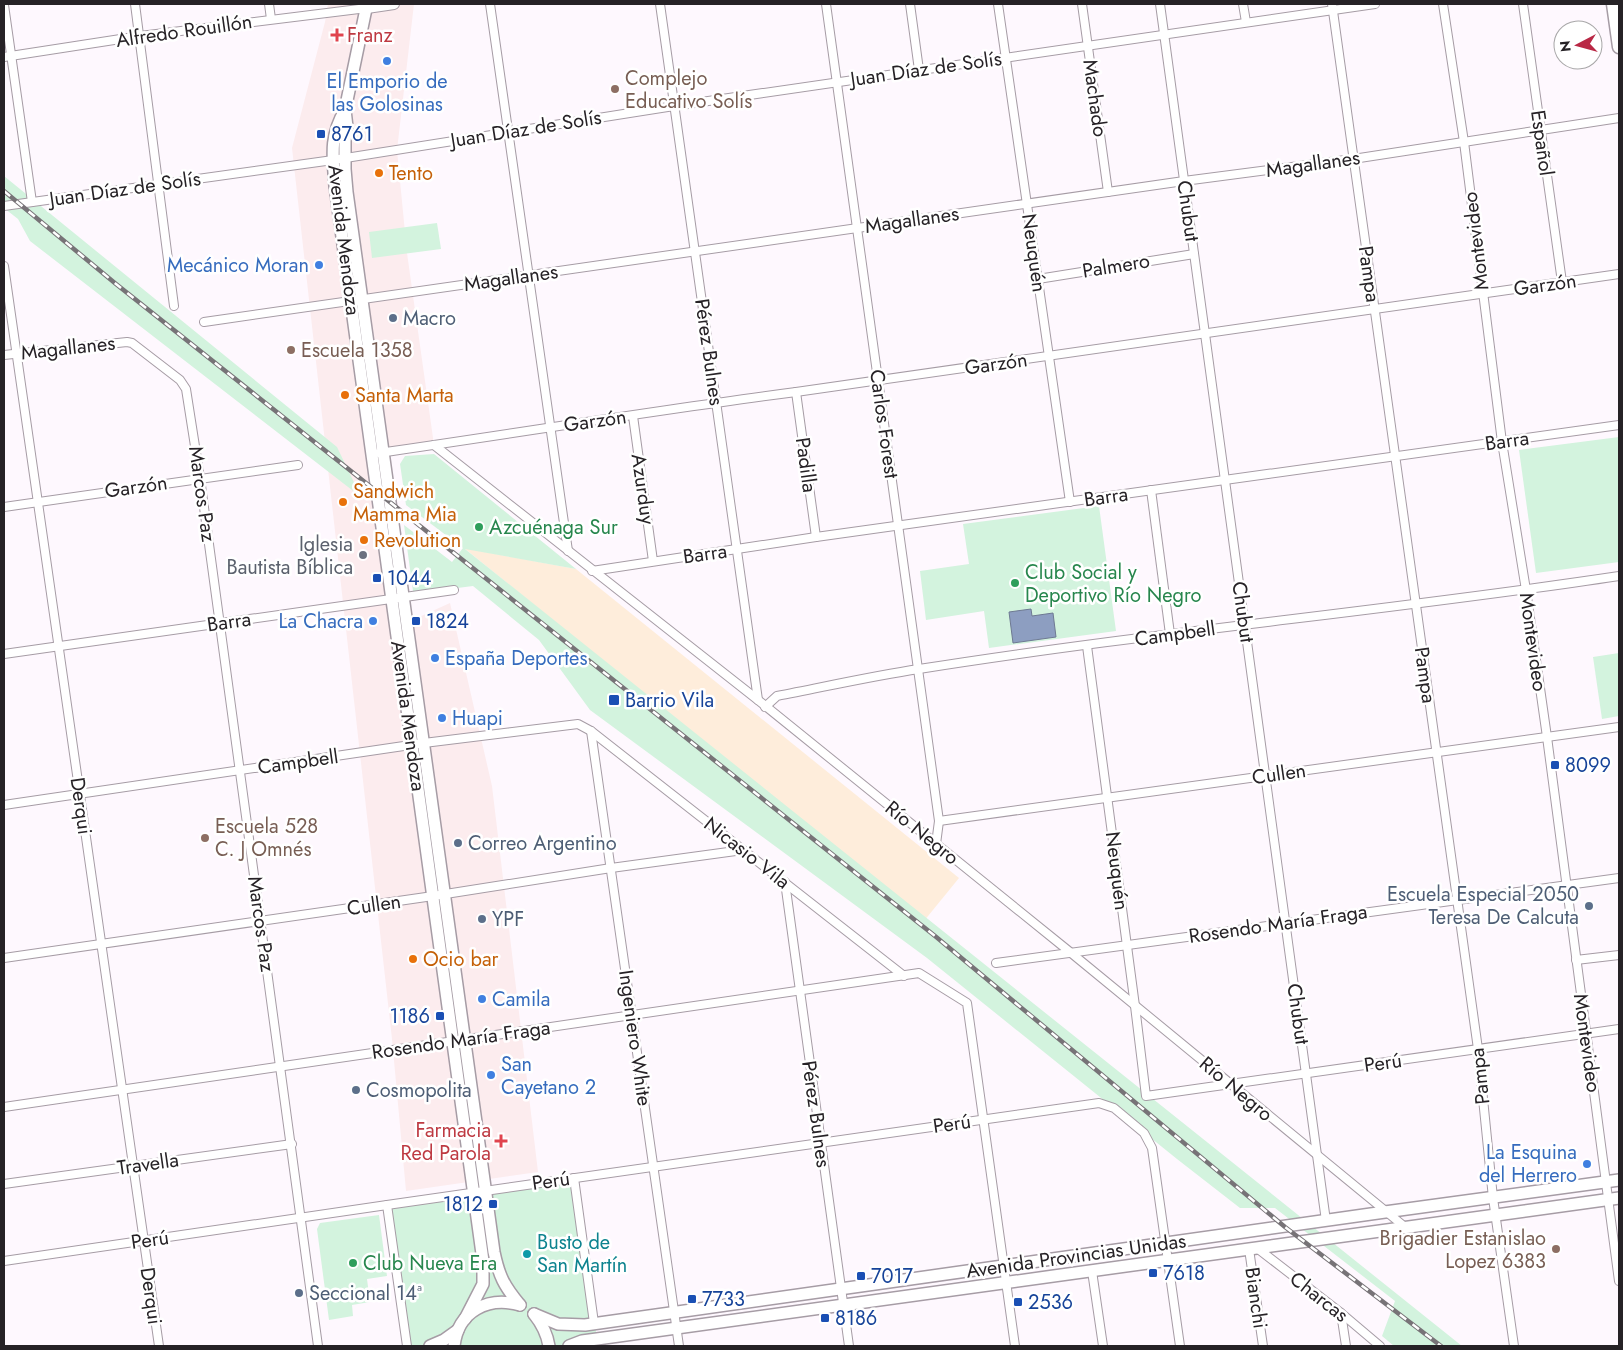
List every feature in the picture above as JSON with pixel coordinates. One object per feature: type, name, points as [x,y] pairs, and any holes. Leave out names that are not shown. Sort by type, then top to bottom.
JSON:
[{"type":"main road","points":[[1613,4],[1619,47]]},
{"type":"main road","name":"Avenida Mendoza","points":[[357,300],[335,186],[333,160],[334,136],[337,124],[345,110],[367,6]]},
{"type":"main road","name":"Avenida Mendoza","points":[[345,110],[347,127],[345,158],[347,192],[357,300],[398,598],[424,743],[494,1252],[498,1272],[507,1290],[520,1305]]},
{"type":"main road","name":"Avenida Mendoza","points":[[398,598],[412,745],[483,1261],[483,1284],[458,1330]]},
{"type":"main road","name":"Avenida Provincias Unidas","points":[[534,1314],[558,1324],[584,1325],[1619,1180]]},
{"type":"main road","name":"Avenida Provincias Unidas","points":[[569,1346],[582,1341],[597,1343],[676,1328],[1613,1199]]},
{"type":"main road","points":[[465,1319],[476,1309],[490,1303],[505,1302],[520,1305],[534,1314],[542,1324],[548,1336],[549,1346]]},
{"type":"main road","points":[[430,1346],[444,1340],[458,1330]]},
{"type":"main road","points":[[454,1346],[458,1330]]},
{"type":"street","points":[[136,4],[174,306]]},
{"type":"street","points":[[269,4],[272,19]]},
{"type":"street","name":"Alfredo Rouillón","points":[[7,56],[140,36],[394,4]]},
{"type":"street","points":[[490,4],[568,551]]},
{"type":"street","name":"Pérez Bulnes","points":[[660,4],[758,700]]},
{"type":"street","name":"Carlos Forest","points":[[826,4],[939,821],[936,844]]},
{"type":"street","points":[[910,4],[919,70]]},
{"type":"street","name":"Neuquén","points":[[998,4],[1070,502]]},
{"type":"street","name":"Machado","points":[[1082,4],[1108,192]]},
{"type":"street","name":"Chubut","points":[[1160,4],[1326,1221]]},
{"type":"street","points":[[1243,4],[1246,22]]},
{"type":"street","name":"Juan Díaz de Solís","points":[[4,206],[333,160],[674,106],[1246,22],[1332,7],[1374,4]]},
{"type":"street","name":"Montevideo","points":[[1443,4],[1464,142],[1502,442],[1547,737],[1605,1182],[1613,1199],[1619,1281]]},
{"type":"street","name":"Español","points":[[1523,4],[1562,282]]},
{"type":"street","points":[[4,5],[7,56],[32,202]]},
{"type":"street","name":"Pampa","points":[[1332,7],[1478,1049],[1493,1198],[1514,1346]]},
{"type":"street","name":"Magallanes","points":[[204,322],[1184,181],[1352,159],[1619,118]]},
{"type":"street","name":"Palmero","points":[[1038,279],[1194,254]]},
{"type":"street","name":"Derqui","points":[[4,266],[159,1346]]},
{"type":"street","name":"Garzón","points":[[378,453],[716,402],[1619,274]]},
{"type":"street","name":"Magallanes","points":[[4,355],[127,342],[132,343],[184,384]]},
{"type":"street","name":"Marcos Paz","points":[[184,384],[200,478],[318,1346]]},
{"type":"street","name":"Padilla","points":[[796,392],[816,537]]},
{"type":"street","name":"Azurduy","points":[[633,416],[653,561]]},
{"type":"street","name":"Barra","points":[[592,571],[816,537],[1619,425]]},
{"type":"street","name":"Río Negro","points":[[434,445],[758,700],[1232,1084],[1405,1228]]},
{"type":"street","name":"Garzón","points":[[4,507],[298,465]]},
{"type":"street","points":[[1152,490],[1170,634]]},
{"type":"street","name":"Campbell","points":[[765,707],[776,696],[918,669],[1244,624],[1526,590],[1619,576]]},
{"type":"street","name":"Barra","points":[[4,654],[454,590]]},
{"type":"street","name":"Neuquén","points":[[1087,646],[1146,1096]]},
{"type":"street","name":"Campbell","points":[[4,805],[424,743],[578,724],[591,731]]},
{"type":"street","name":"Cullen","points":[[939,821],[1619,727]]},
{"type":"street","name":"Nicasio Vila","points":[[591,731],[904,976]]},
{"type":"street","name":"Ingeniero White","points":[[591,731],[679,1346]]},
{"type":"street","name":"Cullen","points":[[4,958],[743,850]]},
{"type":"street","name":"Rosendo María Fraga","points":[[996,963],[1619,878]]},
{"type":"street","name":"Pérez Bulnes","points":[[785,882],[849,1346]]},
{"type":"street","points":[[1576,960],[1619,955]]},
{"type":"street","name":"Rosendo María Fraga","points":[[4,1107],[919,973],[967,1003],[983,1120]]},
{"type":"street","name":"Perú","points":[[1146,1096],[1619,1029]]},
{"type":"street","name":"Perú","points":[[4,1261],[387,1204],[1098,1103],[1114,1108],[1144,1133],[1152,1148],[1165,1244]]},
{"type":"street","points":[[983,1120],[1015,1346]]},
{"type":"street","name":"Travella","points":[[4,1184],[292,1144]]},
{"type":"street","points":[[574,1178],[594,1323]]},
{"type":"street","points":[[387,1204],[408,1346]]},
{"type":"street","points":[[1165,1244],[1180,1346]]},
{"type":"street","name":"Charcas","points":[[1253,1248],[1341,1313],[1380,1346]]},
{"type":"street","name":"Bianchi","points":[[1253,1248],[1262,1346]]},
{"type":"street","points":[[1092,1271],[1103,1346]]},
{"type":"street","points":[[1341,1313],[1346,1346]]},
{"type":"shaded area","points":[[328,4],[414,4],[397,150],[407,253],[434,445],[384,452],[408,622],[450,603],[492,786],[538,1172],[406,1191],[392,1039],[292,148]]},
{"type":"shaded area","points":[[464,548],[576,569],[959,878],[924,921]]},
{"type":"green space","points":[[4,176],[337,447],[361,497],[30,241],[18,219],[4,208]]},
{"type":"green space","points":[[437,223],[441,249],[372,258],[369,232]]},
{"type":"green space","points":[[1619,437],[1619,562],[1536,573],[1519,450]]},
{"type":"green space","points":[[434,454],[576,569],[465,549],[1462,1346],[1394,1346],[1382,1336],[1395,1301],[1275,1208],[1240,1208],[927,958],[590,710],[539,640],[473,586],[418,593],[413,591],[404,525],[452,562],[463,548],[406,505],[400,464],[405,456]]},
{"type":"green space","name":"Club Social y Deportivo Río Negro","points":[[1099,506],[1116,631],[989,648],[984,611],[926,620],[920,571],[969,564],[963,524]]},
{"type":"green space","points":[[1619,653],[1619,716],[1602,719],[1593,657]]},
{"type":"green space","points":[[574,1178],[598,1346],[407,1346],[387,1205]]},
{"type":"green space","name":"Club Nueva Era","points":[[379,1215],[387,1276],[367,1279],[370,1302],[352,1305],[353,1316],[329,1320],[317,1229],[320,1223]]},
{"type":"water","points":[[1031,609],[1032,616],[1053,613],[1056,637],[1013,643],[1009,612]]},
{"type":"railway","points":[[4,191],[116,284],[935,936],[1285,1227],[1441,1346]]},
{"type":"place","name":"Franz","points":[[337,35]]},
{"type":"place","name":"El Emporio de las Golosinas","points":[[387,61]]},
{"type":"place","name":"Complejo Educativo Solís","points":[[615,89]]},
{"type":"place","name":"8761","points":[[321,134]]},
{"type":"place","name":"Tento","points":[[379,173]]},
{"type":"place","name":"Mecánico Moran","points":[[319,265]]},
{"type":"place","name":"Macro","points":[[393,318]]},
{"type":"place","name":"Escuela 1358","points":[[291,350]]},
{"type":"place","name":"Santa Marta","points":[[345,395]]},
{"type":"place","name":"Sandwich Mamma Mia","points":[[343,502]]},
{"type":"place","name":"Azcuénaga Sur","points":[[479,527]]},
{"type":"place","name":"Revolution","points":[[364,540]]},
{"type":"place","name":"Iglesia Bautista Bíblica","points":[[363,555]]},
{"type":"place","name":"1044","points":[[377,578]]},
{"type":"place","name":"Club Social y Deportivo Río Negro","points":[[1015,583]]},
{"type":"place","name":"La Chacra","points":[[373,621]]},
{"type":"place","name":"1824","points":[[416,621]]},
{"type":"place","name":"España Deportes","points":[[435,658]]},
{"type":"place","name":"Barrio Vila","points":[[614,700]]},
{"type":"place","name":"Huapi","points":[[442,718]]},
{"type":"place","name":"8099","points":[[1555,765]]},
{"type":"place","name":"Escuela 528 C. J Omnés","points":[[205,838]]},
{"type":"place","name":"Correo Argentino","points":[[458,843]]},
{"type":"place","name":"Escuela Especial 2050 Teresa De Calcuta","points":[[1589,906]]},
{"type":"place","name":"YPF","points":[[482,919]]},
{"type":"place","name":"Ocio bar","points":[[413,959]]},
{"type":"place","name":"Camila","points":[[482,999]]},
{"type":"place","name":"1186","points":[[440,1016]]},
{"type":"place","name":"San Cayetano 2","points":[[491,1075]]},
{"type":"place","name":"Cosmopolita","points":[[356,1090]]},
{"type":"place","name":"Farmacia Red Parola","points":[[501,1141]]},
{"type":"place","name":"La Esquina del Herrero","points":[[1587,1164]]},
{"type":"place","name":"1812","points":[[493,1204]]},
{"type":"place","name":"Brigadier Estanislao Lopez 6383","points":[[1556,1249]]},
{"type":"place","name":"Busto de San Martín","points":[[527,1254]]},
{"type":"place","name":"Club Nueva Era","points":[[353,1263]]},
{"type":"place","name":"7618","points":[[1153,1273]]},
{"type":"place","name":"7017","points":[[861,1276]]},
{"type":"place","name":"Seccional 14ª","points":[[299,1293]]},
{"type":"place","name":"7733","points":[[692,1299]]},
{"type":"place","name":"2536","points":[[1018,1302]]},
{"type":"place","name":"8186","points":[[825,1318]]}]
